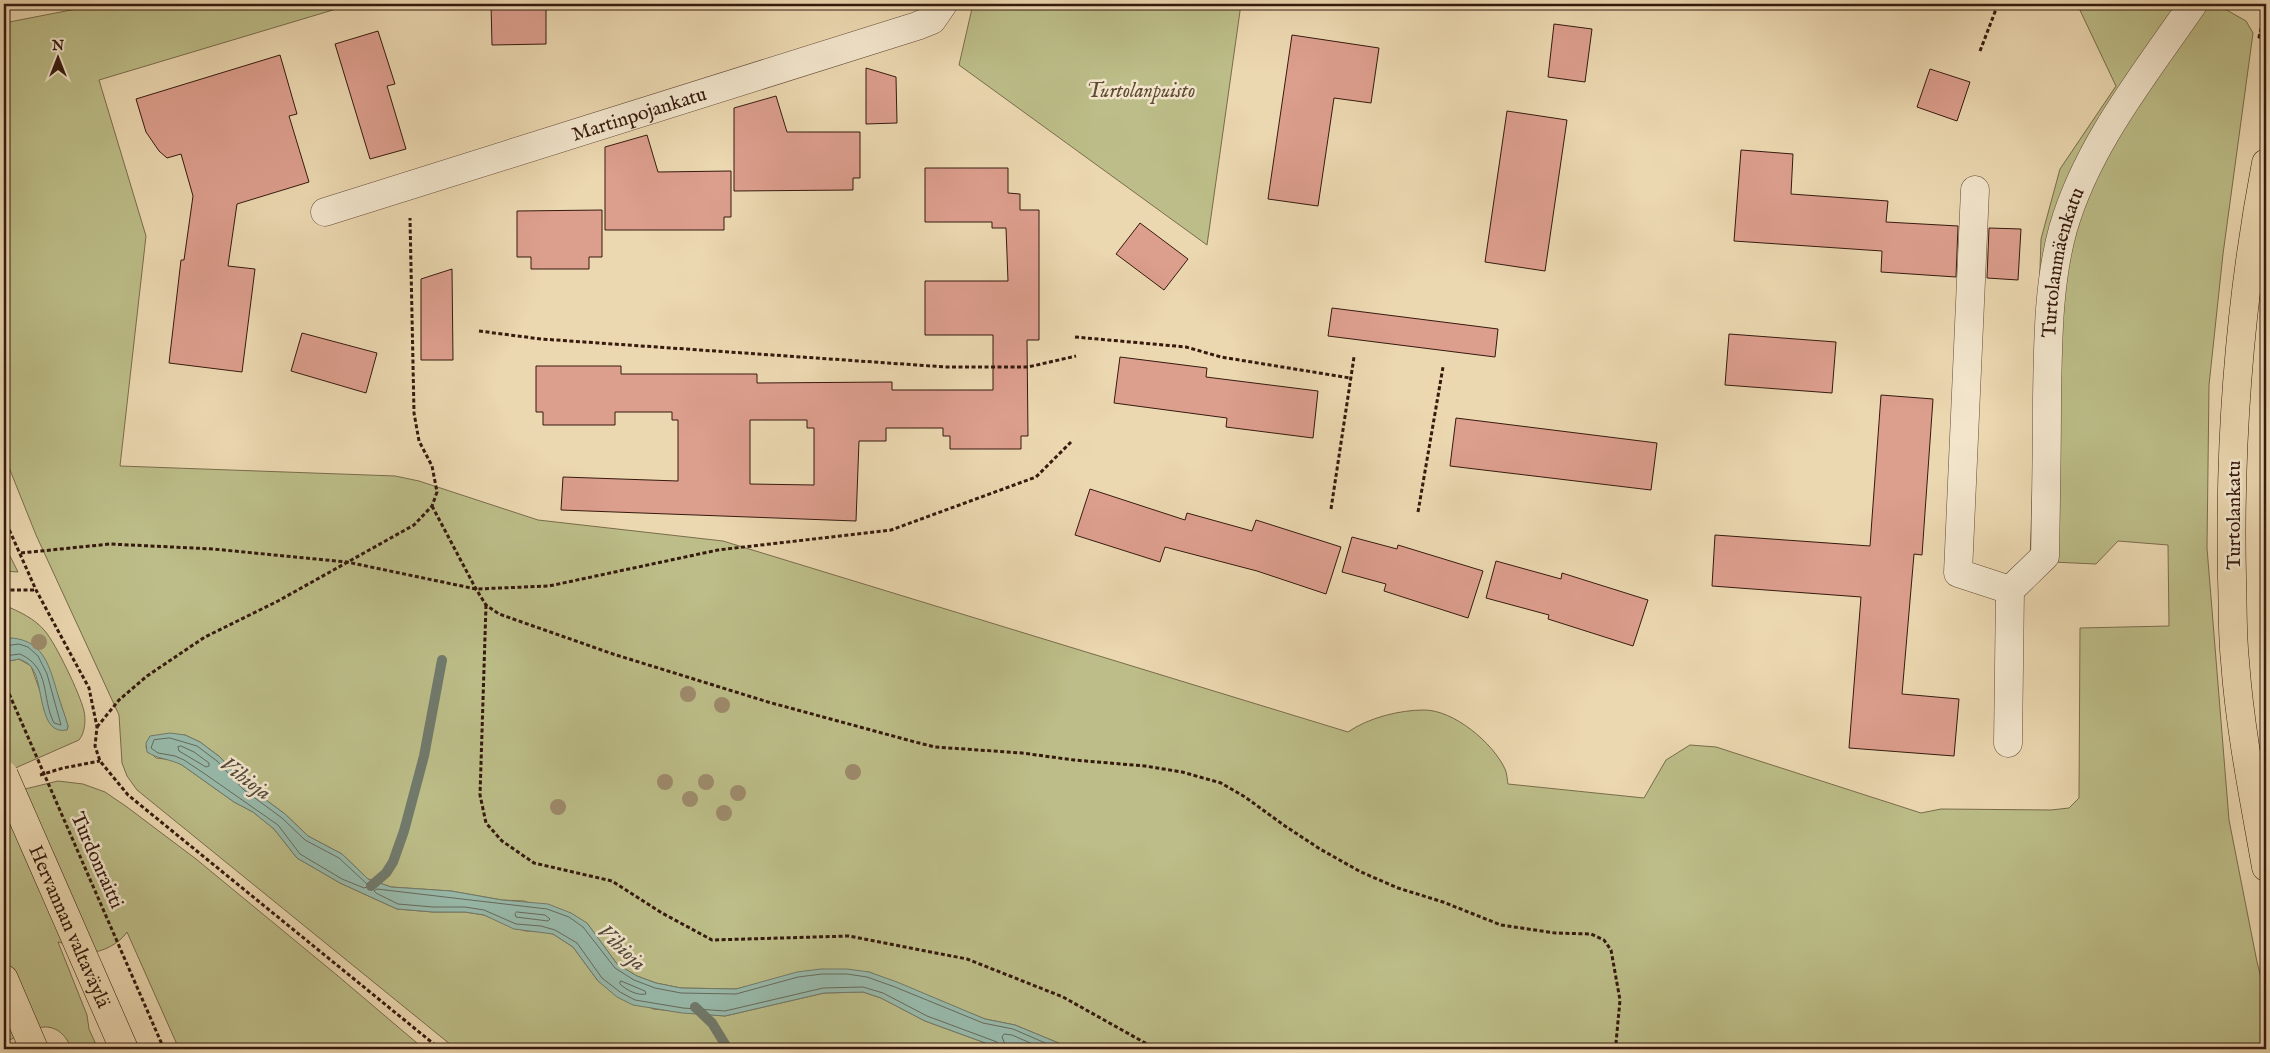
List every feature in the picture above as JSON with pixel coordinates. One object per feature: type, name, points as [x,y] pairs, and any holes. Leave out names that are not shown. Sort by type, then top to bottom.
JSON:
[{"type":"main road","name":"Turtolankatu","points":[[2266,163],[2254,228],[2235,396],[2231,520],[2235,660],[2245,741],[2266,867]]},
{"type":"main road","name":"Hervannan valtaväylä","points":[[4,775],[124,1049]]},
{"type":"main road","points":[[4,979],[34,1049]]},
{"type":"street","name":"Martinpojankatu","points":[[325,212],[917,26],[932,20],[943,4]]},
{"type":"street","name":"Turtolanmäenkatu","points":[[2010,590],[2045,556],[2048,337],[2055,271],[2063,228],[2089,162],[2132,93],[2193,4]]},
{"type":"street","points":[[1975,190],[1958,573],[2010,590],[2008,743]]},
{"type":"path","points":[[1980,51],[1998,4]]},
{"type":"path","points":[[2266,9],[2259,37],[2266,39]]},
{"type":"path","points":[[97,727],[119,700],[147,676],[205,636],[278,601],[414,526],[432,506],[437,492],[432,466],[419,440],[414,413],[413,268],[409,186]]},
{"type":"path","points":[[479,331],[541,339],[946,367],[1028,367],[1076,356]]},
{"type":"path","points":[[1075,337],[1186,348],[1221,357],[1350,378]]},
{"type":"path","points":[[1331,509],[1354,357]]},
{"type":"path","points":[[1418,512],[1442,367]]},
{"type":"path","points":[[21,553],[110,544],[213,549],[347,562],[476,589],[550,586],[718,550],[891,530],[1036,477],[1071,442]]},
{"type":"path","points":[[432,506],[476,589],[486,605],[499,614],[613,654],[768,702],[935,747],[1022,753],[1145,766],[1182,772],[1221,782],[1245,796],[1284,826],[1320,849],[1361,872],[1398,888],[1443,902],[1501,925],[1555,933],[1591,934],[1604,940],[1611,950],[1620,1000],[1616,1043],[1608,1049]]},
{"type":"path","points":[[4,518],[36,590],[89,688],[97,727],[96,746],[100,761],[128,795],[440,1049]]},
{"type":"path","points":[[4,590],[36,590]]},
{"type":"path","points":[[486,605],[480,795],[486,823],[502,841],[534,863],[612,882],[662,913],[712,940],[849,936],[967,959],[1063,997],[1147,1044],[1168,1049]]},
{"type":"path","name":"Turdonraitti","points":[[4,682],[164,1049]]},
{"type":"path","points":[[38,776],[64,768],[100,761]]},
{"type":"green space","points":[[102,4],[353,4],[99,80],[146,236],[120,466],[395,476],[419,481],[538,520],[723,541],[1348,732],[1374,719],[1394,713],[1414,710],[1436,711],[1460,722],[1492,749],[1506,771],[1508,784],[1644,798],[1666,760],[1690,745],[1716,747],[1921,813],[1941,809],[2051,810],[2069,808],[2079,798],[2080,628],[2169,626],[2168,545],[2118,541],[2096,564],[2030,561],[2041,239],[2060,169],[2116,86],[2077,4],[2216,4],[2246,21],[2253,33],[2223,254],[2209,385],[2207,548],[2229,820],[2257,962],[2266,997],[2266,1049],[1068,1049],[1061,1044],[1015,1025],[985,1019],[869,972],[757,984],[736,989],[681,988],[656,983],[637,976],[617,964],[587,923],[524,901],[502,900],[451,891],[391,887],[368,879],[342,854],[308,836],[285,814],[247,786],[220,757],[200,742],[185,735],[147,741],[146,748],[156,758],[173,760],[182,765],[234,802],[253,812],[274,829],[297,858],[340,883],[397,909],[465,912],[484,915],[525,931],[540,931],[553,934],[573,947],[598,981],[653,1009],[725,1016],[824,993],[863,992],[881,998],[925,1021],[1002,1049],[456,1049],[137,790],[127,776],[122,763],[119,715],[36,535],[4,455],[4,23]]},
{"type":"green space","name":"Turtolanpuisto","points":[[973,4],[1241,4],[1207,245],[959,65]]},
{"type":"green space","points":[[4,544],[18,572],[4,571]]},
{"type":"green space","points":[[4,605],[31,619],[41,626],[50,637],[73,682],[82,703],[85,718],[84,730],[79,740],[4,773],[4,662],[19,659],[31,666],[40,691],[67,730],[68,726],[58,696],[12,638],[4,641]]},
{"type":"green space","points":[[58,781],[83,784],[105,792],[127,807],[196,859],[424,1049],[179,1049],[127,932],[120,940],[94,952],[58,942],[87,1015],[89,1029],[98,1049],[72,1049],[58,1031],[50,1027],[32,1029],[4,1043],[4,797],[25,789]]},
{"type":"water","points":[[12,638],[23,640],[39,650],[49,666],[66,718],[67,730],[58,730],[51,725],[46,717],[36,675],[32,668],[25,661],[19,659],[4,662],[4,641]]},
{"type":"water","points":[[170,733],[185,735],[200,742],[220,757],[247,786],[285,814],[308,836],[342,854],[368,879],[391,887],[451,891],[502,900],[548,904],[571,913],[587,923],[617,964],[637,976],[656,983],[681,988],[736,989],[797,972],[821,969],[847,969],[869,972],[985,1019],[1015,1025],[1061,1044],[1068,1049],[1002,1049],[925,1021],[881,998],[863,992],[824,993],[725,1016],[682,1013],[633,1005],[617,997],[598,981],[573,947],[553,934],[514,929],[484,915],[465,912],[397,909],[340,883],[297,858],[274,829],[253,812],[234,802],[182,765],[147,752],[146,743],[150,736]]},
{"type":"building","points":[[491,4],[546,4],[546,44],[492,45]]},
{"type":"building","points":[[1554,24],[1592,29],[1585,82],[1548,77]]},
{"type":"building","points":[[378,31],[395,84],[387,86],[406,149],[370,159],[335,44]]},
{"type":"building","points":[[1292,35],[1379,48],[1371,103],[1334,98],[1318,206],[1268,199]]},
{"type":"building","points":[[280,55],[297,114],[289,116],[309,182],[237,204],[228,266],[255,269],[242,372],[169,363],[181,260],[184,260],[193,196],[181,154],[167,158],[159,151],[146,132],[136,99]]},
{"type":"building","points":[[866,68],[896,77],[897,123],[866,124]]},
{"type":"building","points":[[1930,69],[1970,82],[1957,121],[1917,107]]},
{"type":"building","points":[[776,96],[787,132],[860,132],[860,178],[853,178],[853,190],[734,191],[734,108]]},
{"type":"building","points":[[1507,111],[1567,120],[1545,271],[1485,262]]},
{"type":"building","points":[[647,135],[658,172],[731,171],[731,217],[724,217],[724,230],[605,230],[605,147]]},
{"type":"building","points":[[1741,150],[1793,154],[1791,194],[1888,201],[1886,222],[1958,226],[1956,277],[1881,272],[1882,251],[1734,241]]},
{"type":"building","points":[[925,168],[1008,168],[1008,193],[1020,194],[1020,210],[1039,210],[1039,340],[1027,340],[1028,436],[1021,436],[1021,449],[950,449],[950,436],[943,436],[943,428],[886,428],[886,441],[859,441],[856,521],[561,510],[563,477],[678,481],[678,420],[672,420],[672,412],[615,412],[615,425],[543,425],[543,412],[536,412],[536,366],[621,366],[621,374],[757,374],[757,383],[892,382],[892,390],[993,390],[993,335],[925,335],[925,281],[1008,281],[1006,228],[992,228],[992,222],[925,222]],"holes":[[[750,420],[807,420],[807,428],[814,428],[814,485],[750,484]]]},
{"type":"building","points":[[602,210],[602,257],[589,257],[589,269],[531,269],[531,257],[517,257],[517,211]]},
{"type":"building","points":[[1140,223],[1188,259],[1164,290],[1116,254]]},
{"type":"building","points":[[1989,228],[2021,229],[2018,280],[1987,278]]},
{"type":"building","points":[[452,269],[453,360],[421,360],[421,279]]},
{"type":"building","points":[[1332,308],[1498,329],[1495,357],[1328,336]]},
{"type":"building","points":[[302,333],[377,353],[366,393],[291,371]]},
{"type":"building","points":[[1729,334],[1836,342],[1832,393],[1725,385]]},
{"type":"building","points":[[1120,357],[1207,368],[1206,377],[1318,391],[1313,438],[1226,427],[1227,418],[1114,403]]},
{"type":"building","points":[[1881,395],[1933,399],[1922,555],[1914,554],[1902,694],[1959,699],[1954,756],[1849,748],[1861,597],[1712,586],[1715,535],[1870,546]]},
{"type":"building","points":[[1456,418],[1657,443],[1651,490],[1450,466]]},
{"type":"building","points":[[1090,489],[1185,520],[1187,513],[1252,531],[1256,520],[1341,547],[1326,594],[1257,571],[1165,547],[1160,562],[1075,535]]},
{"type":"building","points":[[1352,537],[1397,549],[1398,545],[1483,571],[1468,618],[1384,591],[1386,584],[1342,572]]},
{"type":"building","points":[[1496,561],[1561,579],[1562,573],[1648,600],[1633,646],[1548,619],[1549,615],[1486,598]]},
{"type":"waterway","points":[[371,886],[386,873],[393,862],[404,831],[424,756],[442,660]]},
{"type":"waterway","points":[[695,1007],[712,1023],[728,1049]]},
{"type":"water label","name":"Vihioja","points":[[246,778]]},
{"type":"water label","name":"Vihioja","points":[[622,947]]}]
